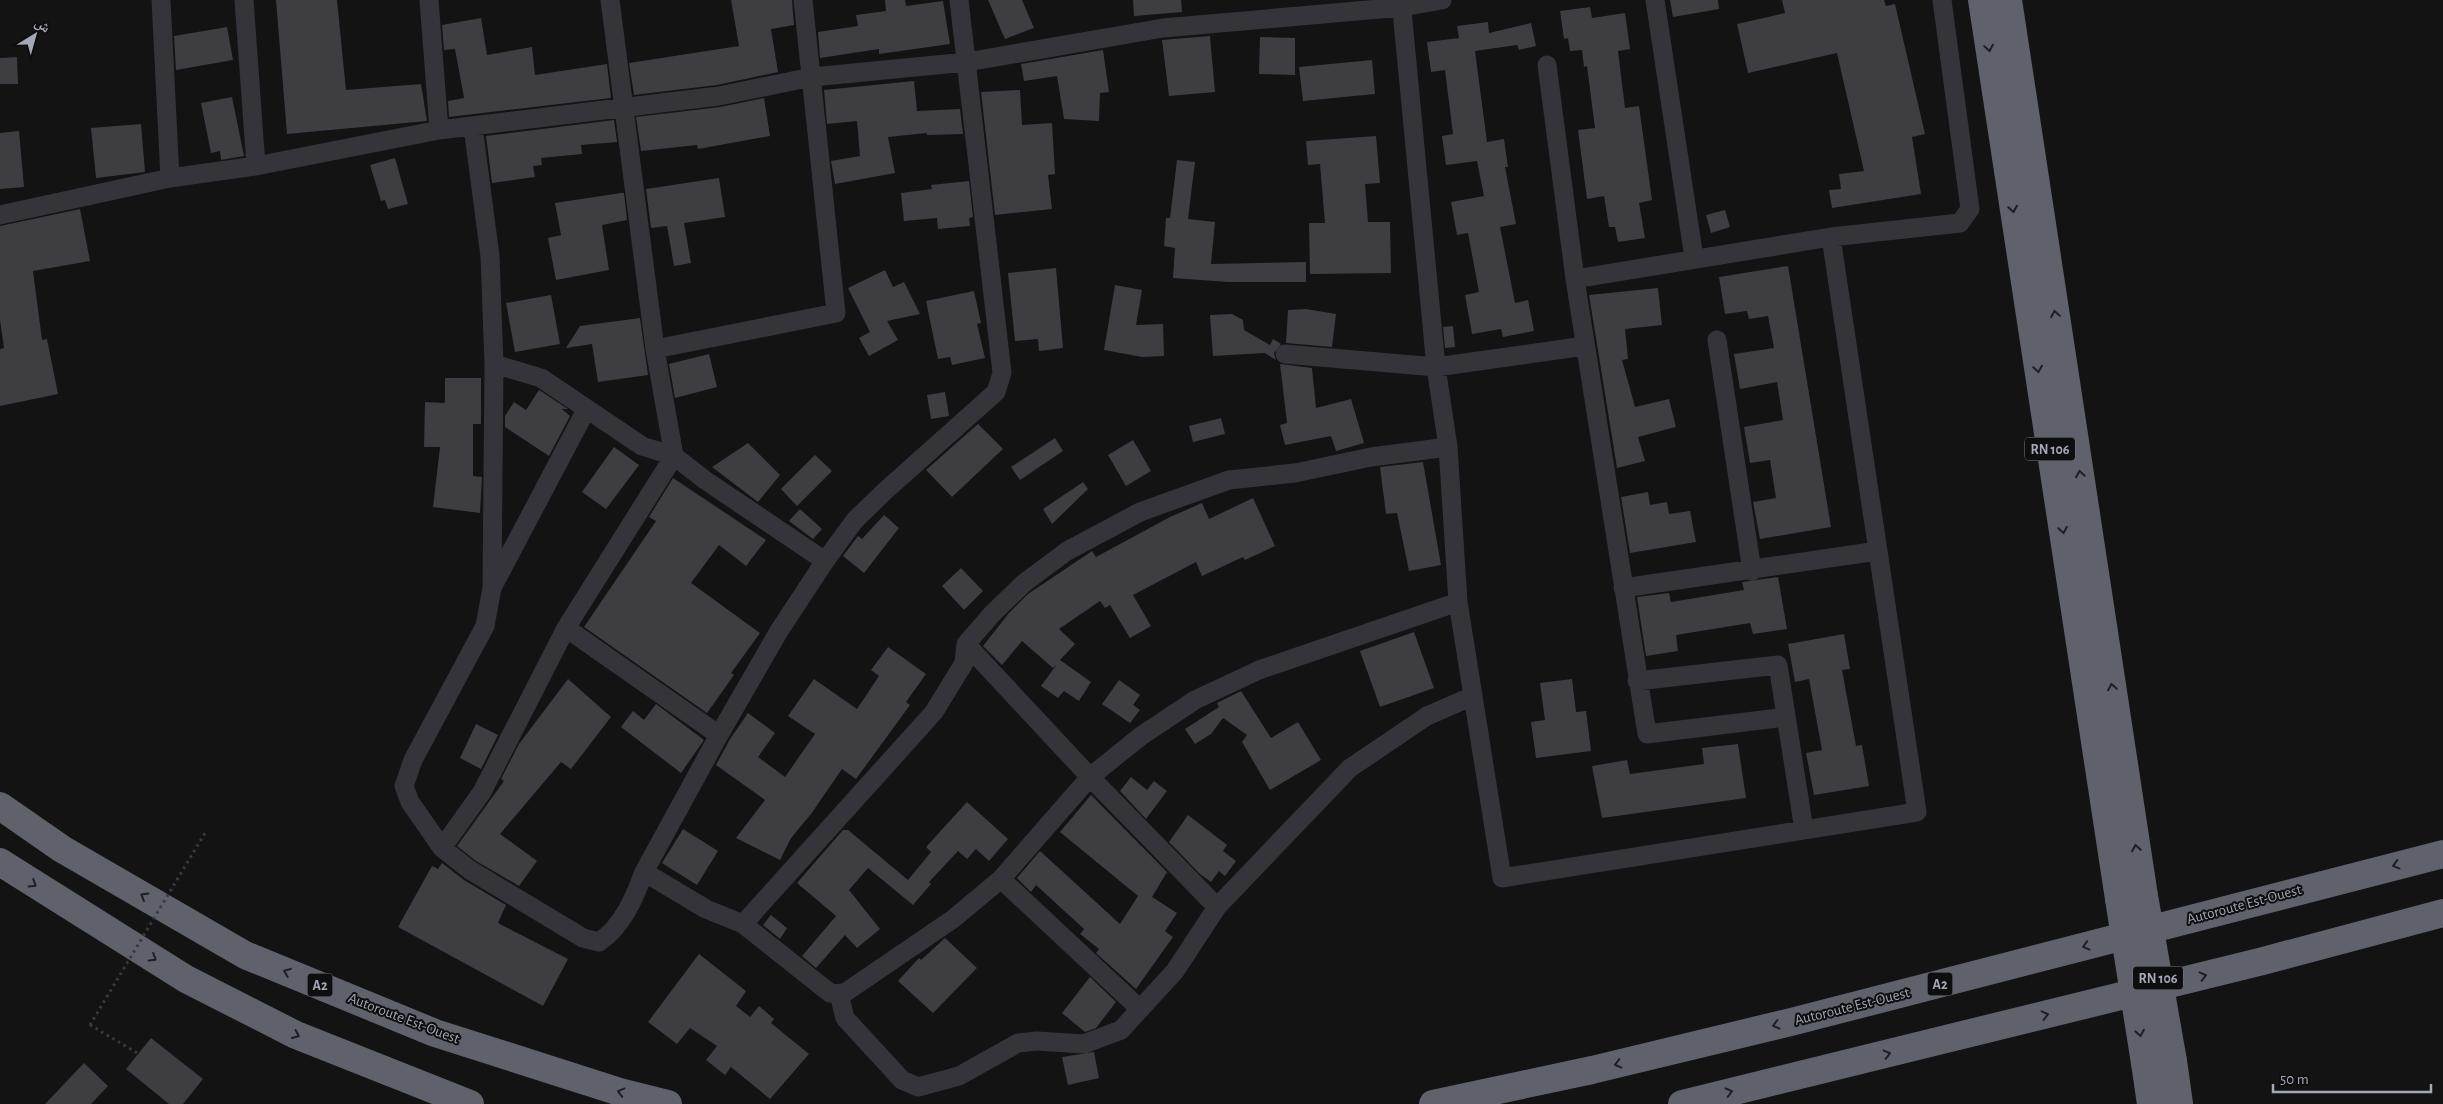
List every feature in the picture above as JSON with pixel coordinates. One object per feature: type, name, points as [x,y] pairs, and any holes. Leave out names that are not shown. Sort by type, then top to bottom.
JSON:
[{"type":"highway","name":"RN 106","points":[[1982,0],[2131,897],[2173,1061],[2179,1104]]},
{"type":"highway","name":"RN 106","points":[[2008,0],[2131,897]]},
{"type":"highway","name":"Autoroute Est-Ouest","points":[[0,806],[62,849],[245,955],[435,1033],[620,1092],[668,1104]]},
{"type":"highway","name":"Autoroute Est-Ouest","points":[[1434,1104],[1592,1070],[1790,1022],[2443,854]]},
{"type":"highway","points":[[0,862],[186,979],[296,1035],[470,1104]]},
{"type":"highway","points":[[2131,897],[2145,1063],[2151,1104]]},
{"type":"highway","points":[[1682,1104],[2263,962],[2443,913]]},
{"type":"street","points":[[161,0],[170,178]]},
{"type":"street","points":[[244,0],[256,166]]},
{"type":"street","points":[[429,0],[439,130]]},
{"type":"street","points":[[442,848],[482,792],[566,628],[674,456],[655,349],[626,107],[610,0]]},
{"type":"street","points":[[655,349],[836,313],[803,0]]},
{"type":"street","points":[[473,127],[490,256],[494,364],[492,588],[486,626],[413,760],[404,786],[410,802],[442,848],[470,870],[583,938],[599,942],[611,934],[637,893],[644,872],[719,735],[780,631],[824,561],[855,520],[885,490],[996,392],[1000,383],[1001,364],[959,0]]},
{"type":"street","points":[[0,215],[170,178],[256,166],[439,130],[719,96],[812,77],[967,62],[1163,28],[1442,0]]},
{"type":"street","points":[[1656,0],[1694,258]]},
{"type":"street","points":[[1575,279],[1831,237],[1960,223],[1970,209],[1942,0]]},
{"type":"street","points":[[1402,3],[1436,367],[1448,446],[1458,602],[1502,878],[1918,812],[1831,237]]},
{"type":"street","points":[[1547,64],[1575,279],[1637,681],[1647,734],[1786,717]]},
{"type":"street","points":[[1717,340],[1752,571]]},
{"type":"street","points":[[1285,354],[1436,367],[1586,346]]},
{"type":"street","points":[[494,364],[540,378],[642,446],[674,456],[705,480],[824,561]]},
{"type":"street","points":[[492,588],[586,410]]},
{"type":"street","points":[[743,924],[934,712],[964,664],[966,644],[1024,583],[1067,551],[1140,512],[1229,480],[1295,472],[1371,457],[1448,446]]},
{"type":"street","points":[[1623,588],[1752,571],[1878,551]]},
{"type":"street","points":[[644,872],[706,909],[743,924],[830,993],[839,994],[846,992],[953,919],[1001,879],[1090,777],[1141,736],[1195,700],[1259,670],[1458,602]]},
{"type":"street","points":[[566,628],[719,735]]},
{"type":"street","points":[[966,644],[1090,777],[1217,907]]},
{"type":"street","points":[[1637,681],[1778,665],[1804,830]]},
{"type":"street","points":[[839,994],[845,1018],[902,1080],[918,1087],[959,1076],[1018,1042],[1084,1044],[1121,1030],[1174,971],[1217,907],[1350,768],[1427,716],[1473,696]]},
{"type":"street","points":[[1001,879],[1140,1009]]},
{"type":"path","points":[[139,1054],[90,1025],[204,833]]},
{"type":"building","points":[[276,0],[337,0],[346,90],[421,84],[427,121],[287,134]]},
{"type":"building","points":[[731,0],[792,0],[794,25],[771,29],[778,72],[717,85],[634,95],[629,63],[739,46]]},
{"type":"building","points":[[885,0],[905,0],[906,6],[943,1],[950,44],[879,54],[879,49],[820,58],[818,32],[858,26],[856,15],[886,11]]},
{"type":"building","points":[[988,0],[1022,0],[1034,28],[1005,39]]},
{"type":"building","points":[[1133,0],[1181,0],[1182,12],[1134,16]]},
{"type":"building","points":[[1670,0],[1718,0],[1719,9],[1673,17]]},
{"type":"building","points":[[1782,0],[1884,0],[1886,6],[1895,4],[1925,134],[1912,137],[1921,194],[1832,208],[1829,190],[1841,189],[1839,174],[1864,171],[1837,53],[1748,73],[1737,24],[1785,13]]},
{"type":"building","points":[[1590,7],[1592,18],[1625,13],[1630,49],[1618,51],[1625,108],[1639,106],[1652,200],[1639,203],[1645,238],[1618,242],[1615,227],[1609,227],[1604,196],[1587,199],[1578,130],[1595,128],[1587,66],[1584,67],[1582,50],[1570,51],[1568,38],[1564,39],[1560,11]]},
{"type":"building","points":[[481,18],[487,55],[532,47],[535,75],[607,64],[611,98],[449,117],[448,101],[464,98],[455,49],[444,50],[442,25]]},
{"type":"building","points":[[1488,22],[1489,33],[1531,23],[1536,46],[1519,50],[1517,45],[1475,51],[1487,142],[1504,139],[1508,167],[1505,167],[1516,224],[1500,227],[1515,303],[1528,300],[1534,331],[1503,337],[1501,329],[1472,334],[1465,295],[1479,292],[1468,233],[1457,235],[1451,202],[1484,196],[1477,161],[1446,165],[1442,136],[1453,134],[1445,70],[1431,72],[1427,42],[1459,38],[1457,26]]},
{"type":"building","points":[[227,27],[233,60],[176,70],[174,36]]},
{"type":"building","points":[[1210,36],[1215,92],[1169,96],[1162,40]]},
{"type":"building","points":[[1260,37],[1295,38],[1295,75],[1259,74]]},
{"type":"building","points":[[1103,50],[1109,92],[1100,93],[1099,121],[1064,119],[1057,76],[1024,81],[1021,64]]},
{"type":"building","points":[[17,57],[18,84],[0,84],[0,58]]},
{"type":"building","points":[[1372,60],[1375,94],[1303,101],[1299,67]]},
{"type":"building","points":[[914,81],[917,111],[960,109],[963,134],[927,135],[927,133],[888,137],[895,173],[835,184],[831,161],[860,156],[857,121],[827,124],[824,90]]},
{"type":"building","points":[[1020,90],[1022,125],[1052,123],[1055,174],[1048,175],[1052,209],[995,215],[981,92]]},
{"type":"building","points":[[232,97],[244,156],[221,160],[220,151],[211,153],[201,103]]},
{"type":"building","points":[[764,98],[770,136],[698,149],[697,145],[641,151],[636,117],[720,107]]},
{"type":"building","points":[[614,120],[617,142],[581,145],[582,154],[541,158],[542,165],[533,166],[535,177],[492,183],[486,136]]},
{"type":"building","points":[[141,124],[145,172],[96,178],[91,128]]},
{"type":"building","points":[[19,131],[24,187],[0,189],[0,133]]},
{"type":"building","points":[[1376,136],[1380,183],[1365,184],[1368,222],[1390,222],[1391,273],[1310,274],[1309,223],[1325,223],[1320,164],[1308,165],[1306,141]]},
{"type":"building","points":[[395,158],[408,204],[388,209],[385,200],[381,201],[370,165]]},
{"type":"building","points":[[1177,160],[1195,162],[1188,219],[1215,222],[1211,264],[1306,262],[1306,282],[1229,282],[1173,278],[1175,248],[1164,246],[1166,218],[1170,218]]},
{"type":"building","points":[[719,178],[725,217],[684,223],[691,263],[674,266],[667,226],[651,228],[646,189]]},
{"type":"building","points":[[969,181],[973,217],[969,218],[970,226],[938,229],[937,218],[904,221],[901,193],[932,189],[931,185]]},
{"type":"building","points":[[624,193],[627,220],[602,225],[609,270],[556,280],[548,238],[561,235],[555,203]]},
{"type":"building","points":[[80,209],[90,261],[33,271],[42,340],[47,339],[58,394],[0,406],[0,349],[4,348],[0,320],[0,226]]},
{"type":"building","points":[[1725,210],[1730,227],[1711,233],[1706,215]]},
{"type":"building","points":[[1788,266],[1831,527],[1760,539],[1753,502],[1776,498],[1770,460],[1750,463],[1744,427],[1783,420],[1777,382],[1740,389],[1734,354],[1774,348],[1768,316],[1749,319],[1747,311],[1725,314],[1719,277]]},
{"type":"building","points":[[1056,268],[1063,348],[1039,351],[1038,339],[1015,341],[1008,273]]},
{"type":"building","points":[[885,270],[893,287],[904,282],[920,314],[887,321],[898,340],[869,356],[859,338],[870,332],[848,288]]},
{"type":"building","points":[[1115,285],[1142,290],[1136,325],[1163,324],[1164,356],[1142,357],[1104,350]]},
{"type":"building","points":[[1658,288],[1662,325],[1625,329],[1628,359],[1622,360],[1635,407],[1669,399],[1676,427],[1638,437],[1645,461],[1617,468],[1589,295]]},
{"type":"building","points":[[974,291],[981,323],[977,324],[985,358],[952,365],[950,357],[938,359],[926,301]]},
{"type":"building","points":[[551,295],[560,344],[515,352],[506,303]]},
{"type":"building","points":[[1306,309],[1336,314],[1332,347],[1286,343],[1288,310]]},
{"type":"building","points":[[1232,314],[1243,320],[1244,330],[1270,345],[1273,339],[1281,344],[1274,353],[1276,360],[1265,353],[1213,356],[1210,315]]},
{"type":"building","points":[[640,318],[648,375],[598,382],[592,344],[566,348],[580,326]]},
{"type":"building","points":[[1453,326],[1455,347],[1445,348],[1443,327]]},
{"type":"building","points":[[709,354],[717,387],[675,398],[669,364]]},
{"type":"building","points":[[1280,364],[1312,368],[1316,408],[1351,399],[1364,443],[1336,451],[1331,436],[1285,445],[1280,425],[1287,423]]},
{"type":"building","points":[[445,378],[481,378],[481,424],[473,424],[473,476],[482,477],[480,513],[433,507],[440,447],[424,447],[425,402],[445,403]]},
{"type":"building","points":[[539,390],[568,409],[562,409],[570,416],[549,456],[505,427],[505,416],[514,402],[526,410]]},
{"type":"building","points":[[945,392],[949,416],[931,419],[927,395]]},
{"type":"building","points":[[1221,418],[1225,434],[1193,442],[1189,426]]},
{"type":"building","points":[[978,424],[1003,449],[952,497],[926,470]]},
{"type":"building","points":[[1055,438],[1063,451],[1020,480],[1011,467]]},
{"type":"building","points":[[1133,440],[1151,471],[1126,486],[1108,455]]},
{"type":"building","points":[[748,443],[780,475],[758,502],[712,467]]},
{"type":"building","points":[[614,447],[639,465],[606,509],[582,492]]},
{"type":"building","points":[[815,455],[832,471],[797,506],[781,489]]},
{"type":"building","points":[[1423,462],[1441,565],[1409,571],[1397,513],[1386,514],[1380,467]]},
{"type":"building","points":[[673,478],[766,540],[746,566],[719,545],[691,583],[760,633],[731,673],[734,675],[707,713],[584,627],[656,521],[649,517]]},
{"type":"building","points":[[1083,482],[1088,489],[1052,524],[1043,509]]},
{"type":"building","points":[[1648,492],[1650,505],[1667,502],[1669,514],[1690,511],[1696,542],[1630,553],[1621,497]]},
{"type":"building","points":[[1253,498],[1275,546],[1245,560],[1243,557],[1202,576],[1196,562],[1133,595],[1151,626],[1130,638],[1110,605],[1105,608],[1100,601],[1059,629],[1075,644],[1060,660],[1091,682],[1079,701],[1064,691],[1058,698],[1041,686],[1057,664],[1053,668],[1022,641],[1002,665],[983,646],[1009,613],[1028,594],[1092,551],[1096,557],[1170,517],[1202,503],[1209,519]]},
{"type":"building","points":[[800,509],[822,529],[813,539],[789,521]]},
{"type":"building","points":[[884,515],[899,528],[864,573],[843,556],[858,536],[862,539]]},
{"type":"building","points":[[961,568],[983,591],[964,610],[942,586]]},
{"type":"building","points":[[1778,577],[1787,629],[1753,634],[1750,623],[1676,635],[1678,651],[1646,656],[1637,597],[1669,593],[1671,602],[1744,590],[1742,582]]},
{"type":"building","points":[[1414,632],[1434,688],[1380,707],[1360,651]]},
{"type":"building","points":[[1844,634],[1850,669],[1842,670],[1856,746],[1862,745],[1869,786],[1814,795],[1806,753],[1822,750],[1809,679],[1795,682],[1788,644]]},
{"type":"building","points":[[888,647],[926,674],[906,702],[910,705],[856,779],[842,769],[811,814],[791,838],[780,860],[736,838],[765,800],[716,765],[730,739],[748,713],[775,733],[758,757],[785,777],[815,734],[788,716],[814,679],[857,709],[879,676],[871,670]]},
{"type":"building","points":[[568,679],[611,717],[571,769],[561,762],[500,834],[537,861],[519,886],[476,861],[457,846],[504,781],[501,779],[519,744]]},
{"type":"building","points":[[1572,679],[1576,712],[1586,711],[1591,751],[1536,758],[1531,722],[1545,720],[1540,683]]},
{"type":"building","points":[[1119,680],[1140,695],[1133,705],[1140,710],[1130,723],[1102,704]]},
{"type":"building","points":[[1241,691],[1271,738],[1298,722],[1321,760],[1270,790],[1242,742],[1247,735],[1223,718],[1211,734],[1195,744],[1185,729],[1219,707],[1217,703]]},
{"type":"building","points":[[656,704],[704,740],[681,773],[621,727],[633,711],[644,720]]},
{"type":"building","points":[[476,724],[498,735],[481,769],[460,758]]},
{"type":"building","points":[[1738,744],[1746,798],[1602,818],[1592,766],[1627,760],[1630,774],[1704,764],[1702,748]]},
{"type":"building","points":[[1131,777],[1147,790],[1154,781],[1167,791],[1146,819],[1120,791]]},
{"type":"building","points":[[1091,795],[1167,872],[1152,897],[1177,913],[1165,931],[1173,937],[1136,989],[1096,953],[1099,949],[1080,934],[1084,929],[1036,885],[1031,892],[1017,878],[1040,851],[1120,924],[1138,896],[1060,832]]},
{"type":"building","points":[[967,802],[1008,839],[989,861],[976,849],[967,859],[958,851],[929,882],[931,884],[913,905],[868,868],[849,890],[880,929],[857,948],[845,935],[816,968],[802,956],[836,916],[797,883],[843,830],[848,830],[908,880],[931,852],[926,847]]},
{"type":"building","points":[[1188,815],[1227,845],[1223,851],[1236,861],[1225,876],[1219,871],[1211,882],[1200,874],[1169,842]]},
{"type":"building","points":[[683,829],[718,851],[697,885],[662,863]]},
{"type":"building","points":[[442,863],[464,880],[506,905],[498,923],[568,959],[543,1006],[398,927],[432,866],[438,869]]},
{"type":"building","points":[[771,915],[787,928],[780,939],[763,925]]},
{"type":"building","points":[[945,938],[977,968],[933,1013],[898,981],[919,958],[921,960]]},
{"type":"building","points":[[699,954],[746,991],[736,1006],[750,1017],[759,1006],[774,1019],[771,1023],[809,1054],[770,1099],[731,1067],[725,1075],[706,1060],[717,1046],[690,1028],[677,1044],[648,1022]]},
{"type":"building","points":[[1090,977],[1116,1002],[1096,1028],[1085,1032],[1062,1013]]},
{"type":"building","points":[[151,1038],[203,1079],[183,1104],[169,1104],[126,1069]]},
{"type":"building","points":[[1094,1052],[1099,1078],[1068,1085],[1062,1057]]},
{"type":"building","points":[[84,1063],[108,1086],[91,1104],[45,1104]]}]
